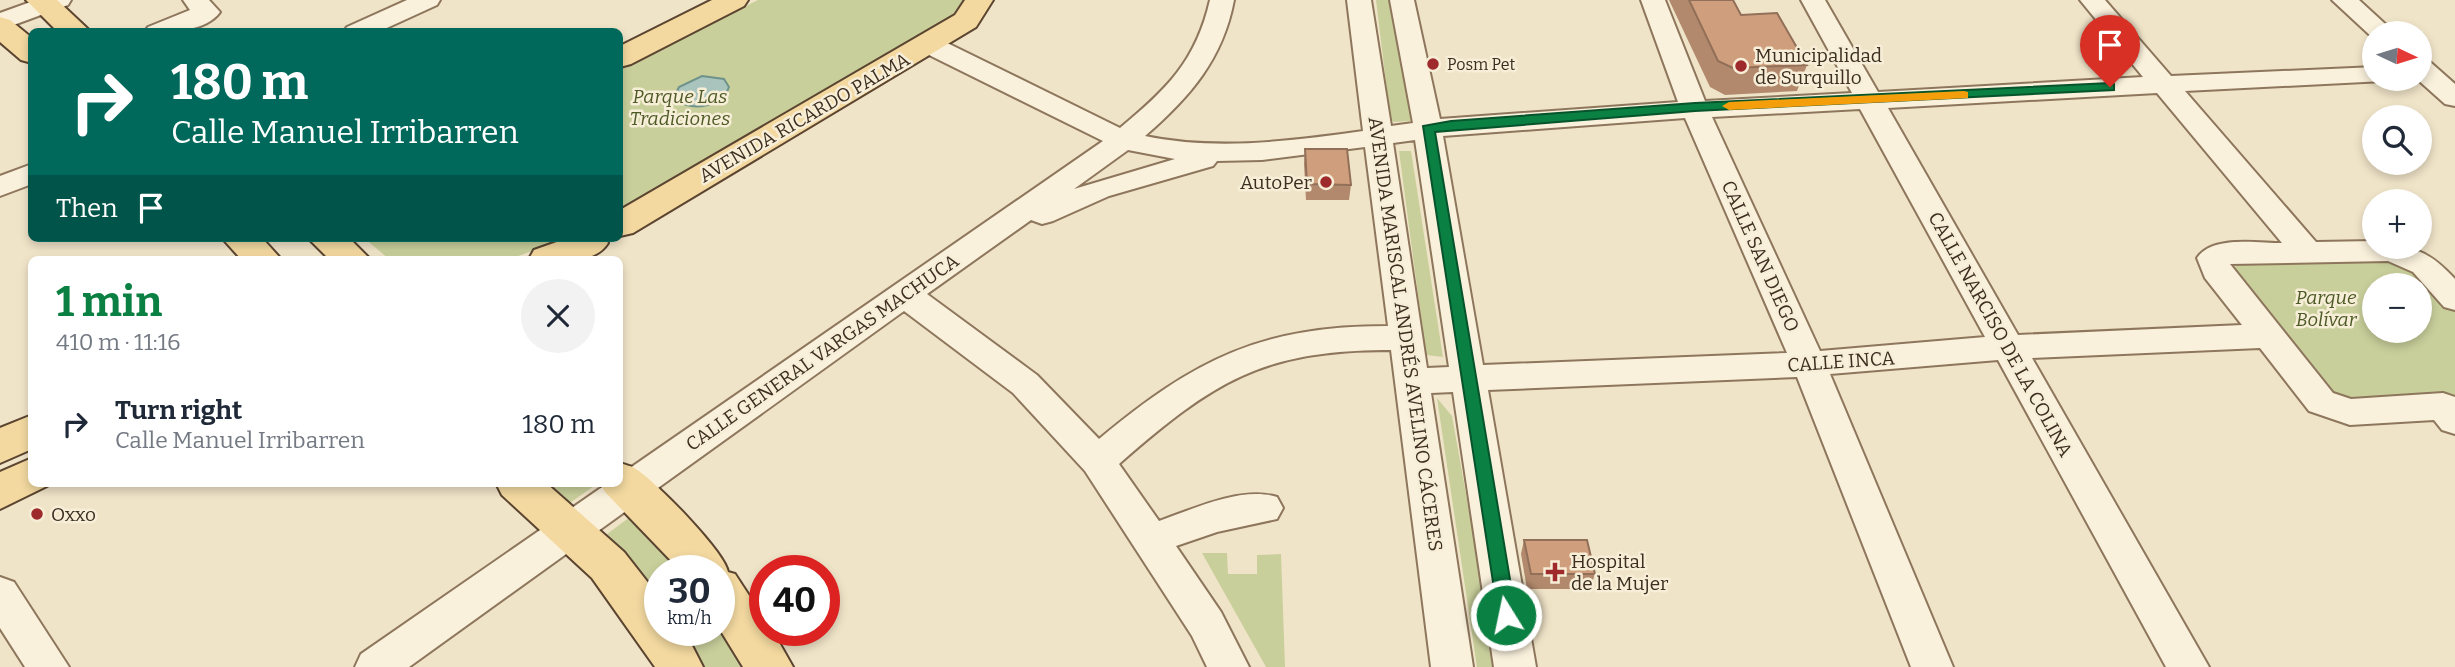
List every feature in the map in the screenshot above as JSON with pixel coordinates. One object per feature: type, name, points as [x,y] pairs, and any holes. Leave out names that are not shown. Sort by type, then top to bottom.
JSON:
[{"type":"main road","points":[[623,56],[734,0]]},
{"type":"main road","name":"AVENIDA RICARDO PALMA","points":[[623,223],[967,21],[979,0]]},
{"type":"main road","points":[[48,2],[72,28]]},
{"type":"main road","points":[[0,24],[28,50]]},
{"type":"main road","points":[[244,242],[260,256]]},
{"type":"main road","name":"AVENIDA RICARDO PALMA","points":[[555,256],[590,242]]},
{"type":"main road","points":[[0,447],[28,432]]},
{"type":"main road","points":[[0,492],[28,476]]},
{"type":"main road","points":[[625,485],[694,555]]},
{"type":"main road","points":[[522,487],[608,565],[674,653],[679,667]]},
{"type":"main road","points":[[735,613],[769,667]]},
{"type":"street","points":[[365,28],[428,0]]},
{"type":"street","name":"CALLE GENERAL VARGAS MACHUCA","points":[[625,485],[1123,139],[1170,101],[1197,68],[1218,28],[1222,0]]},
{"type":"street","name":"AVENIDA MARISCAL ANDRÉS AVELINO CÁCERES","points":[[1359,0],[1452,667]]},
{"type":"street","points":[[1402,0],[1428,129],[1466,380],[1515,667]]},
{"type":"street","name":"CALLE SAN DIEGO","points":[[1653,0],[1695,107],[1810,364],[1932,667]]},
{"type":"street","name":"CALLE NARCISO DE LA COLINA","points":[[1813,0],[2189,667]]},
{"type":"street","points":[[2092,0],[2306,251]]},
{"type":"street","points":[[2344,0],[2368,21]]},
{"type":"street","points":[[0,24],[48,2]]},
{"type":"street","points":[[167,28],[208,11]]},
{"type":"street","points":[[928,44],[1123,139],[1148,147],[1183,150],[1243,150],[1379,139],[1451,125],[1695,107],[2362,76]]},
{"type":"street","points":[[2432,71],[2455,72]]},
{"type":"street","points":[[2432,79],[2455,98]]},
{"type":"street","points":[[978,241],[1099,189],[1243,150]]},
{"type":"street","points":[[0,187],[28,175]]},
{"type":"street","points":[[2449,414],[2350,412],[2321,402],[2216,270],[2213,258],[2221,254],[2381,249],[2403,254],[2424,265],[2455,299]]},
{"type":"street","points":[[903,293],[1026,384],[1098,461],[1208,624],[1228,667]]},
{"type":"street","name":"CALLE INCA","points":[[1413,381],[1810,364],[2007,347],[2270,336]]},
{"type":"street","points":[[1098,461],[1163,406],[1197,382],[1240,361],[1299,343],[1355,337],[1408,338]]},
{"type":"street","name":"CALLE GENERAL VARGAS MACHUCA","points":[[376,667],[571,530],[623,487]]},
{"type":"street","points":[[1150,539],[1216,517],[1264,508]]},
{"type":"street","points":[[0,594],[48,667]]},
{"type":"green space","name":"Parque Las Tradiciones","points":[[758,0],[964,0],[955,16],[623,208],[623,68]]},
{"type":"green space","points":[[1376,0],[1390,0],[1411,121],[1393,122],[1390,116]]},
{"type":"green space","points":[[1399,151],[1411,151],[1443,357],[1426,355]]},
{"type":"green space","points":[[369,242],[557,242],[518,256],[385,256]]},
{"type":"green space","name":"Parque Bolívar","points":[[2362,259],[2387,259],[2406,264],[2416,273],[2362,273],[2362,343],[2432,343],[2432,288],[2455,309],[2455,403],[2373,405],[2357,402],[2327,388],[2233,268],[2242,263]]},
{"type":"green space","points":[[1437,398],[1452,416],[1497,667],[1477,667]]},
{"type":"green space","points":[[539,487],[592,487],[563,508]]},
{"type":"green space","points":[[638,511],[679,555],[644,555],[644,591],[599,540]]},
{"type":"green space","points":[[1202,553],[1227,553],[1228,574],[1257,574],[1257,555],[1281,554],[1285,667],[1266,667]]},
{"type":"green space","points":[[735,631],[756,667],[696,667],[684,646],[735,646]]},
{"type":"water","points":[[702,76],[724,79],[729,87],[725,94],[707,105],[691,106],[677,101],[674,97],[679,87]]},
{"type":"building","points":[[1689,0],[1733,0],[1741,15],[1777,13],[1807,65],[1733,68],[1718,61]]},
{"type":"building","points":[[1305,149],[1347,149],[1351,185],[1307,184]]},
{"type":"building","points":[[1524,540],[1587,540],[1595,574],[1531,574]]},
{"type":"slow traffic","points":[[1729,106],[1964,95]]},
{"type":"place","name":"Posm Pet","points":[[1433,64]]},
{"type":"place","name":"Municipalidad de Surquillo","points":[[1741,66]]},
{"type":"place","name":"AutoPer","points":[[1326,182]]},
{"type":"place","name":"Oxxo","points":[[37,514]]},
{"type":"place","name":"Hospital de la Mujer","points":[[1555,572]]},
{"type":"route","points":[[1506,615],[1466,380],[1428,129],[1695,107],[2110,87]]}]
